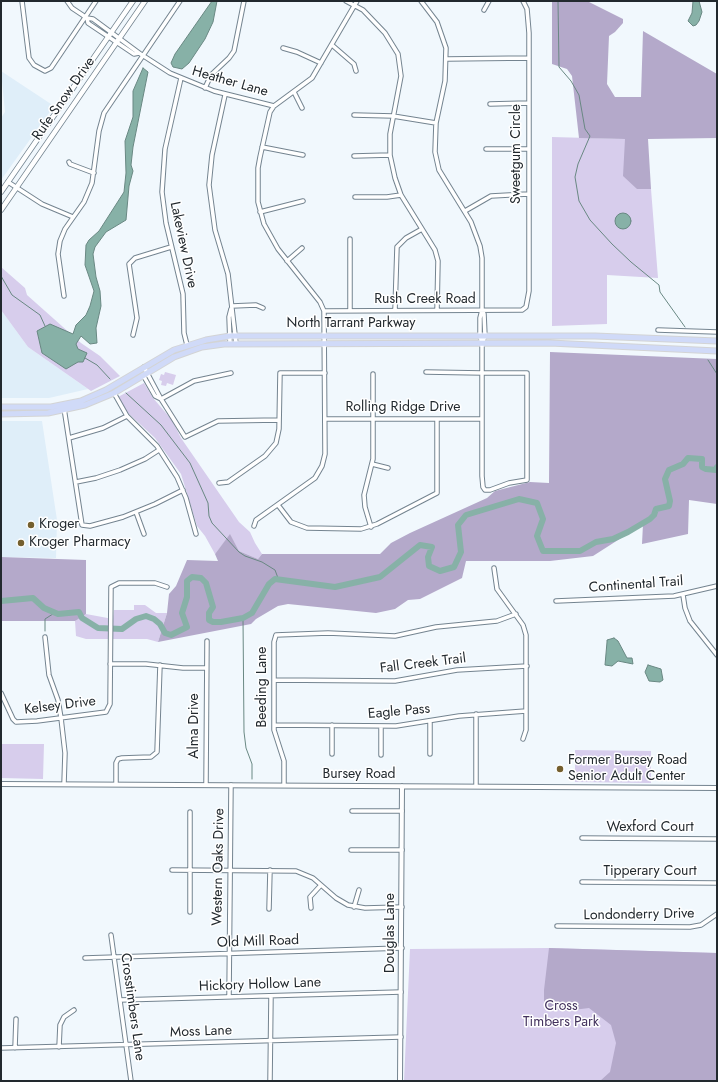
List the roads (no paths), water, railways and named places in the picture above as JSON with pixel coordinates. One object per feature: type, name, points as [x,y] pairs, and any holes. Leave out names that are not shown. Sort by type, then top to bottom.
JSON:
[{"type":"main road","name":"Rufe Snow Drive","points":[[1,192],[134,1]]},
{"type":"main road","name":"Rufe Snow Drive","points":[[1,210],[145,1]]},
{"type":"main road","points":[[43,133],[51,138]]},
{"type":"main road","name":"North Tarrant Parkway","points":[[3,407],[63,405],[98,394],[142,368],[187,345],[206,340],[233,336],[595,336],[717,341]]},
{"type":"main road","name":"North Tarrant Parkway","points":[[3,414],[40,414],[64,411],[96,401],[114,393],[169,360],[187,352],[212,345],[233,343],[550,343],[717,351]]},
{"type":"main road","points":[[3,407],[3,414]]},
{"type":"street","points":[[22,1],[29,58],[34,65],[47,71],[51,68],[96,1]]},
{"type":"street","name":"Heather Lane","points":[[67,1],[72,8],[86,18],[93,19],[111,35],[140,55],[181,78],[226,95],[274,106]]},
{"type":"street","points":[[64,296],[61,288],[58,247],[62,236],[87,196],[94,173],[99,131],[104,113],[140,55],[180,1]]},
{"type":"street","points":[[205,88],[211,75],[229,58],[234,51],[244,1]]},
{"type":"street","points":[[346,1],[363,10],[385,33],[398,54],[401,76],[390,134],[390,155],[395,178],[401,195],[435,250],[438,261],[437,310]]},
{"type":"street","points":[[254,526],[256,520],[309,483],[320,470],[325,454],[324,311],[320,302],[287,262],[270,236],[260,212],[257,186],[258,168],[262,147],[270,112],[274,106],[312,78],[357,1]]},
{"type":"street","points":[[484,10],[489,1]]},
{"type":"street","name":"Sweetgum Circle","points":[[523,1],[529,17],[529,291],[526,307]]},
{"type":"street","points":[[423,2],[432,14],[440,30],[446,48],[445,81],[436,123],[434,142],[437,161],[446,181],[464,211],[478,239],[482,258],[482,310],[480,318],[482,336],[482,342],[482,372],[482,476],[485,490],[527,480],[527,373],[482,372],[426,372]]},
{"type":"street","points":[[332,45],[354,64],[356,71]]},
{"type":"street","points":[[283,48],[297,52],[321,63]]},
{"type":"street","points":[[446,58],[529,58]]},
{"type":"street","name":"Lakeview Drive","points":[[181,78],[173,108],[162,171],[163,209],[182,294],[184,333],[187,345]]},
{"type":"street","points":[[294,92],[302,108]]},
{"type":"street","points":[[226,95],[212,155],[209,185],[212,212],[225,262],[232,306],[233,343]]},
{"type":"street","points":[[490,104],[528,103]]},
{"type":"street","points":[[354,115],[393,116],[436,123]]},
{"type":"street","points":[[262,147],[303,155]]},
{"type":"street","points":[[486,149],[528,149]]},
{"type":"street","points":[[354,156],[390,155]]},
{"type":"street","points":[[69,162],[70,164],[94,173]]},
{"type":"street","points":[[8,182],[42,204],[73,217]]},
{"type":"street","points":[[464,211],[491,196],[528,194]]},
{"type":"street","points":[[354,197],[387,197],[401,195]]},
{"type":"street","points":[[260,212],[304,201]]},
{"type":"street","points":[[395,310],[397,247],[406,238],[422,229]]},
{"type":"street","points":[[350,239],[350,311]]},
{"type":"street","points":[[133,335],[137,318],[129,264],[135,258],[172,247]]},
{"type":"street","points":[[287,262],[302,248]]},
{"type":"street","points":[[232,306],[256,305],[263,308]]},
{"type":"street","name":"Rush Creek Road","points":[[324,311],[522,310],[526,307]]},
{"type":"street","points":[[658,330],[717,332]]},
{"type":"street","points":[[142,368],[155,396],[160,399],[185,437],[218,422],[280,420]]},
{"type":"street","points":[[219,483],[228,482],[270,452],[278,437],[280,420],[280,373],[325,372]]},
{"type":"street","points":[[160,399],[194,381],[231,373]]},
{"type":"street","points":[[371,526],[365,508],[364,495],[372,464],[373,374]]},
{"type":"street","points":[[114,393],[127,416],[159,450],[183,490],[196,534]]},
{"type":"street","points":[[63,405],[82,525],[84,527],[136,512],[183,490]]},
{"type":"street","points":[[69,438],[103,428],[127,416]]},
{"type":"street","name":"Rolling Ridge Drive","points":[[325,419],[482,419]]},
{"type":"street","points":[[278,505],[291,522],[307,528],[354,529],[371,526],[436,493],[437,419]]},
{"type":"street","points":[[76,482],[96,478],[120,470],[145,459],[159,450]]},
{"type":"street","points":[[372,464],[388,468]]},
{"type":"street","points":[[136,512],[144,534]]},
{"type":"street","points":[[494,568],[497,589],[523,625],[526,636],[526,730],[523,739]]},
{"type":"street","points":[[167,587],[155,583],[119,583],[113,585],[110,590],[110,664],[206,668]]},
{"type":"street","name":"Continental Trail","points":[[556,601],[683,595],[717,586]]},
{"type":"street","points":[[683,595],[685,608],[690,621],[717,656]]},
{"type":"street","name":"Beeding Lane","points":[[284,785],[284,761],[276,740],[274,725],[274,642],[276,635],[328,633],[395,636],[436,627],[497,622],[516,614]]},
{"type":"street","points":[[45,638],[49,675],[58,700],[61,718],[65,753],[64,784]]},
{"type":"street","name":"Alma Drive","points":[[206,784],[207,641]]},
{"type":"street","name":"Kelsey Drive","points":[[1,693],[14,720],[28,722],[102,713],[108,710],[110,704],[110,664]]},
{"type":"street","points":[[116,784],[118,759],[151,757],[156,754],[158,749],[158,678],[160,665]]},
{"type":"street","name":"Fall Creek Trail","points":[[274,680],[395,681],[457,670],[527,666]]},
{"type":"street","name":"Eagle Pass","points":[[274,725],[381,727],[476,714],[526,711]]},
{"type":"street","points":[[476,714],[476,786]]},
{"type":"street","points":[[430,721],[430,754]]},
{"type":"street","points":[[332,725],[332,754]]},
{"type":"street","points":[[381,727],[381,755]]},
{"type":"street","name":"Bursey Road","points":[[1,784],[717,788]]},
{"type":"street","name":"Western Oaks Drive","points":[[229,997],[231,785]]},
{"type":"street","name":"Douglas Lane","points":[[400,1081],[402,786]]},
{"type":"street","points":[[352,811],[402,811]]},
{"type":"street","points":[[190,812],[190,912]]},
{"type":"street","name":"Wexford Court","points":[[582,838],[717,839]]},
{"type":"street","points":[[351,850],[402,850]]},
{"type":"street","points":[[172,870],[270,870],[303,873],[313,878],[341,902],[354,907],[402,907]]},
{"type":"street","points":[[269,909],[270,870]]},
{"type":"street","name":"Tipperary Court","points":[[582,882],[717,883]]},
{"type":"street","points":[[311,908],[310,897],[321,885]]},
{"type":"street","points":[[354,907],[359,890]]},
{"type":"street","name":"Londonderry Drive","points":[[557,926],[690,927],[701,925],[717,914]]},
{"type":"street","name":"Crosstimbers Lane","points":[[111,935],[131,1081]]},
{"type":"street","name":"Old Mill Road","points":[[85,958],[402,948]]},
{"type":"street","name":"Hickory Hollow Lane","points":[[120,1000],[401,992]]},
{"type":"street","points":[[270,1081],[271,996]]},
{"type":"street","points":[[59,1047],[60,1025],[64,1017],[74,1010]]},
{"type":"street","points":[[15,1048],[16,1019]]},
{"type":"street","name":"Moss Lane","points":[[1,1048],[401,1037]]},
{"type":"waterway","points":[[558,1],[559,67],[571,81],[579,95],[585,129],[590,136],[578,164],[575,177],[579,201],[590,220],[612,244],[659,285],[660,292],[685,327]]},
{"type":"waterway","points":[[1,276],[12,295],[40,315],[45,326]]},
{"type":"waterway","points":[[85,358],[97,365],[110,379]]},
{"type":"waterway","points":[[708,360],[717,374]]},
{"type":"waterway","points":[[126,393],[161,425],[190,463],[208,503],[209,516],[212,523],[239,552],[245,556],[262,562],[275,570],[278,578]]},
{"type":"waterway","points":[[1,601],[33,598],[44,608],[58,614],[79,612],[82,618],[98,628],[122,629],[136,619],[146,616],[154,619],[160,624],[165,633],[171,635],[187,627],[182,613],[187,597],[187,581],[192,577],[201,578],[206,583],[213,607],[209,613],[209,620],[213,622],[221,622],[243,618],[252,613],[269,584],[275,579],[335,587],[380,577],[420,545],[432,547],[428,557],[429,566],[440,571],[454,567],[461,552],[458,525],[466,515],[519,499],[537,503],[543,519],[537,536],[543,551],[580,551],[596,542],[613,539],[628,532],[650,519],[654,515],[656,509],[669,506],[670,501],[665,479],[669,470],[683,464],[688,458],[702,459],[702,467],[706,469],[716,470],[717,467]]},
{"type":"waterway","points":[[45,631],[45,619],[56,612]]},
{"type":"waterway","points":[[243,618],[244,732],[246,748],[252,764],[252,779]]},
{"type":"place","name":"Kroger","points":[[31,525]]},
{"type":"place","name":"Kroger Pharmacy","points":[[21,543]]},
{"type":"place","name":"Former Bursey Road Senior Adult Center","points":[[560,769]]},
{"type":"park label","name":"Cross Timbers Park","points":[[561,1016]]}]
